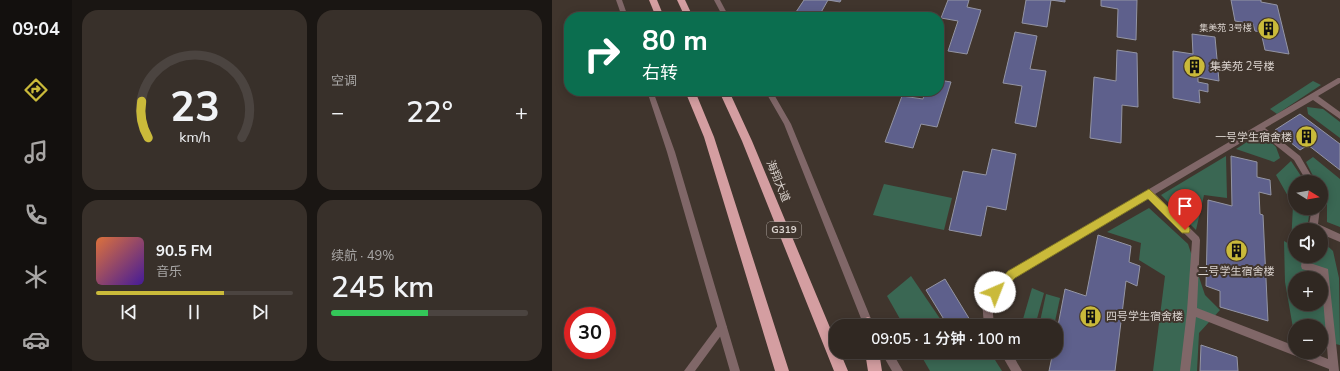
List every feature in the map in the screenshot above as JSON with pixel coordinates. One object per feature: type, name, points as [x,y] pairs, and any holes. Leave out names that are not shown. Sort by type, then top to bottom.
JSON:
[{"type":"highway","points":[[653,0],[658,12]]},
{"type":"highway","points":[[681,0],[687,12]]},
{"type":"highway","points":[[692,96],[709,137],[782,371]]},
{"type":"highway","name":"海翔大道","points":[[726,96],[747,141],[841,371]]},
{"type":"highway","points":[[873,359],[875,371]]},
{"type":"street","points":[[619,0],[623,12]]},
{"type":"street","points":[[717,0],[723,12]]},
{"type":"street","points":[[988,319],[987,300],[1011,275],[1340,80]]},
{"type":"street","points":[[652,96],[671,152],[735,371]]},
{"type":"street","points":[[771,96],[787,124],[866,319]]},
{"type":"street","points":[[1313,96],[1340,116]]},
{"type":"street","points":[[1259,128],[1297,158],[1307,175]]},
{"type":"street","points":[[1149,193],[1196,240],[1192,311],[1185,371]]},
{"type":"street","points":[[1328,234],[1340,238]]},
{"type":"street","points":[[1306,263],[1305,266],[1326,272],[1334,368],[1313,359]]},
{"type":"street","points":[[1192,311],[1288,349]]},
{"type":"street","points":[[689,371],[722,327]]},
{"type":"street","points":[[890,359],[898,371]]},
{"type":"street","points":[[1009,359],[1017,371]]},
{"type":"green space","points":[[1313,81],[1321,85],[1277,114],[1270,109]]},
{"type":"green space","points":[[1307,107],[1323,109],[1340,122],[1340,138],[1308,114]]},
{"type":"green space","points":[[1261,133],[1276,147],[1280,158],[1274,162],[1236,149]]},
{"type":"green space","points":[[1226,156],[1227,198],[1204,195],[1196,230],[1161,195]]},
{"type":"green space","points":[[1313,157],[1340,179],[1340,227],[1327,222],[1328,175],[1312,175],[1306,162]]},
{"type":"green space","points":[[1291,161],[1300,175],[1288,175],[1288,196],[1276,175]]},
{"type":"green space","points":[[884,184],[952,198],[944,230],[873,215]]},
{"type":"green space","points":[[1149,208],[1188,244],[1205,295],[1220,310],[1199,333],[1197,371],[1153,371],[1165,276],[1139,260],[1141,243],[1107,232]]},
{"type":"green space","points":[[1292,215],[1309,215],[1308,223],[1292,223]]},
{"type":"green space","points":[[1284,241],[1288,243],[1288,263],[1328,263],[1328,246],[1333,251],[1339,278],[1340,345],[1328,342],[1328,319],[1291,319],[1290,311],[1328,311],[1328,271],[1288,271],[1288,299],[1285,282]]},
{"type":"green space","points":[[911,276],[940,319],[900,319],[887,296]]},
{"type":"green space","points":[[1032,288],[1044,293],[1037,319],[1023,319]]},
{"type":"green space","points":[[1046,294],[1060,298],[1056,319],[1041,319]]},
{"type":"green space","points":[[923,359],[994,359],[1002,371],[930,371]]},
{"type":"building","points":[[804,0],[828,0],[821,12],[796,12]]},
{"type":"building","points":[[828,0],[841,0],[840,2]]},
{"type":"building","points":[[948,0],[969,0],[967,7],[981,10],[967,54],[948,51],[958,21],[944,19],[943,12]]},
{"type":"building","points":[[1026,0],[1051,0],[1047,27],[1022,23]]},
{"type":"building","points":[[1051,0],[1065,0],[1065,2]]},
{"type":"building","points":[[1101,0],[1137,0],[1136,40],[1117,37],[1118,9],[1101,6]]},
{"type":"building","name":"集美苑 3号楼","points":[[1231,0],[1261,0],[1261,2],[1277,5],[1289,54],[1265,50],[1261,32],[1255,31],[1253,24],[1235,21]]},
{"type":"building","points":[[1015,32],[1037,36],[1030,69],[1046,71],[1036,127],[1015,123],[1022,86],[1003,83]]},
{"type":"building","name":"集美苑 2号楼","points":[[1192,34],[1215,37],[1219,81],[1198,77],[1198,82],[1208,84],[1208,92],[1199,90],[1200,103],[1173,98],[1173,51],[1193,54]]},
{"type":"building","points":[[1117,50],[1137,53],[1138,107],[1122,105],[1121,143],[1090,138],[1094,77],[1116,81]]},
{"type":"building","points":[[944,81],[951,82],[937,127],[921,124],[913,148],[885,142],[902,96],[923,99],[924,96],[944,96]]},
{"type":"building","name":"一号学生宿舍楼","points":[[1300,114],[1340,144],[1340,170],[1308,145],[1300,150],[1275,130]]},
{"type":"building","points":[[992,149],[1016,154],[1006,210],[987,206],[981,236],[949,230],[963,171],[986,175]]},
{"type":"building","name":"二号学生宿舍楼","points":[[1231,156],[1257,162],[1257,177],[1270,180],[1271,195],[1259,192],[1260,214],[1263,215],[1268,321],[1220,307],[1220,291],[1206,286],[1208,200],[1232,206]]},
{"type":"building","name":"四号学生宿舍楼","points":[[1098,235],[1131,246],[1129,262],[1140,266],[1137,286],[1126,281],[1115,371],[1049,371],[1052,359],[1063,359],[1063,319],[1059,319],[1065,289],[1086,296]]},
{"type":"building","points":[[945,279],[969,319],[944,319],[926,290]]},
{"type":"building","points":[[1201,345],[1237,357],[1238,371],[1200,371]]},
{"type":"place","name":"集美苑 3号楼","points":[[1268,28]]},
{"type":"place","name":"集美苑 2号楼","points":[[1195,66]]},
{"type":"place","name":"一号学生宿舍楼","points":[[1307,137]]},
{"type":"place","name":"二号学生宿舍楼","points":[[1236,251]]},
{"type":"place","name":"四号学生宿舍楼","points":[[1091,316]]},
{"type":"route","points":[[995,292],[1011,275],[1149,193],[1185,230]]}]
